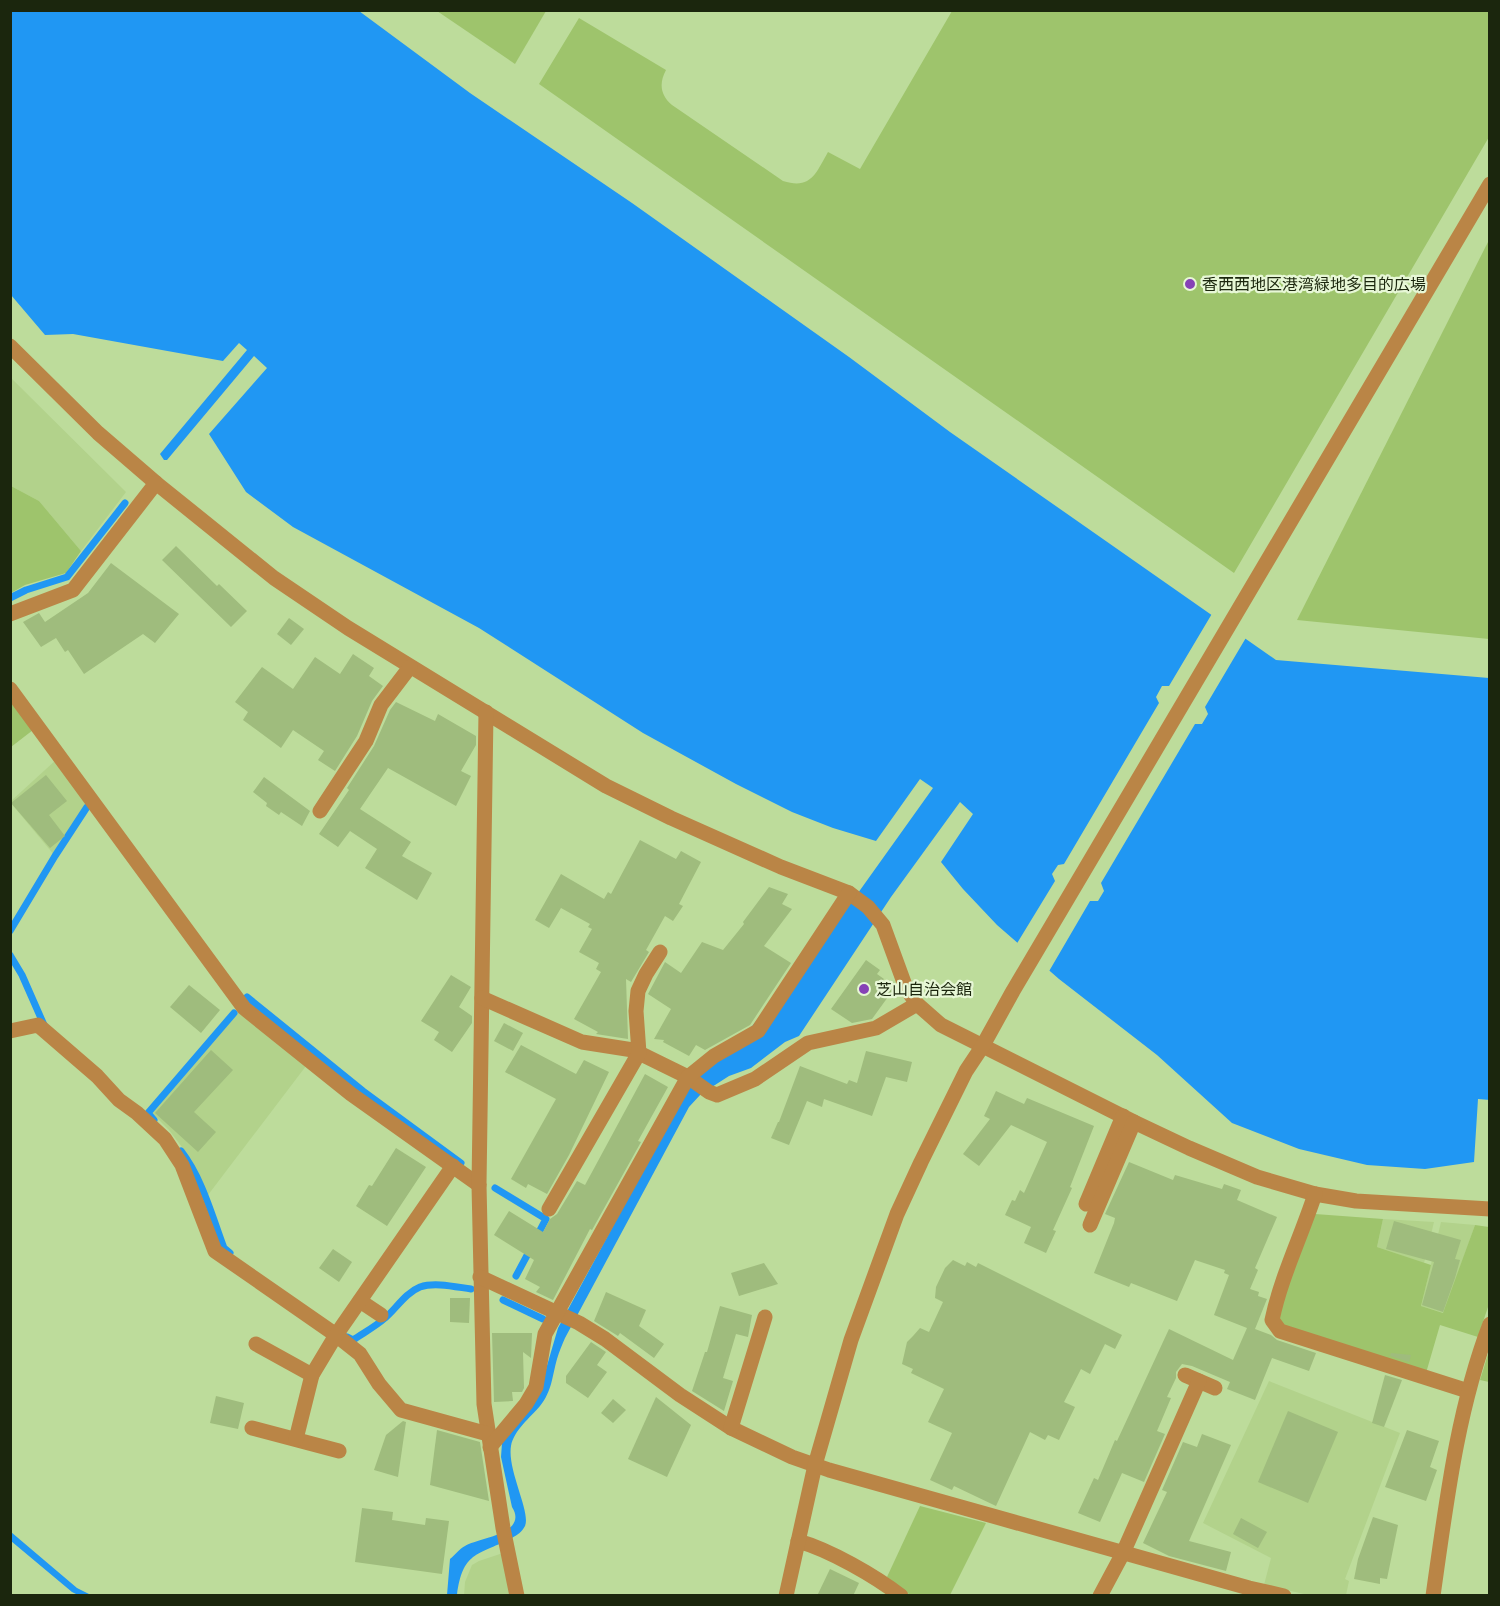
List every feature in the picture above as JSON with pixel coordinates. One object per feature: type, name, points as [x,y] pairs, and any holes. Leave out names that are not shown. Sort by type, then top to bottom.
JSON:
[{"type":"street","points":[[786,1596],[815,1465],[851,1340],[897,1214],[947,1108],[1013,991],[1490,184]]},
{"type":"street","points":[[10,346],[98,433],[274,578],[410,667],[606,786],[781,867],[849,893],[868,907],[883,925],[906,988],[917,1004],[941,1024],[982,1047],[1129,1119],[1257,1177],[1315,1194],[1356,1201],[1490,1209]]},
{"type":"street","points":[[10,614],[73,590],[156,483]]},
{"type":"street","points":[[320,811],[366,741],[381,705],[410,667]]},
{"type":"street","points":[[10,689],[244,1008],[351,1094],[479,1185]]},
{"type":"street","points":[[486,712],[479,1185],[483,1404],[503,1528],[517,1596]]},
{"type":"street","points":[[489,1441],[526,1404],[537,1387],[545,1334],[688,1077],[714,1056],[758,1031],[849,893]]},
{"type":"street","points":[[549,1209],[639,1053],[636,1011],[638,991],[660,952]]},
{"type":"street","points":[[482,998],[582,1042],[633,1050],[688,1077],[717,1095],[755,1079],[808,1043],[876,1028],[917,1004]]},
{"type":"street","points":[[10,1032],[38,1025],[165,1139],[182,1165],[215,1251],[360,1354],[379,1384],[401,1410],[489,1441]]},
{"type":"street","points":[[1086,1204],[1129,1119]]},
{"type":"street","points":[[1090,1225],[1129,1119]]},
{"type":"street","points":[[296,1439],[312,1375],[336,1335],[453,1166]]},
{"type":"street","points":[[1315,1194],[1277,1297],[1272,1320],[1280,1330],[1468,1391]]},
{"type":"street","points":[[480,1277],[579,1323],[605,1339],[680,1395],[731,1428],[792,1457],[1123,1553],[1248,1592],[1284,1596]]},
{"type":"street","points":[[360,1302],[381,1315]]},
{"type":"street","points":[[731,1428],[765,1317]]},
{"type":"street","points":[[1433,1596],[1444,1520],[1468,1391],[1490,1324]]},
{"type":"street","points":[[256,1344],[312,1375]]},
{"type":"street","points":[[1100,1596],[1123,1553],[1192,1378],[1215,1388]]},
{"type":"street","points":[[252,1428],[339,1451]]},
{"type":"street","points":[[798,1541],[813,1545],[886,1584],[901,1596]]},
{"type":"shaded area","points":[[437,11],[546,11],[515,64]]},
{"type":"shaded area","points":[[952,11],[1489,11],[1489,137],[1234,573],[539,84],[579,18],[666,70],[662,80],[662,89],[672,105],[783,181],[800,183],[812,178],[828,152],[860,169]]},
{"type":"shaded area","points":[[1489,240],[1489,639],[1297,620]]},
{"type":"shaded area","points":[[10,377],[126,492],[81,551],[39,501],[11,486]]},
{"type":"shaded area","points":[[11,486],[39,501],[81,551],[66,573],[25,585],[11,593]]},
{"type":"shaded area","points":[[10,698],[33,730],[11,747],[10,747]]},
{"type":"shaded area","points":[[57,759],[87,807],[55,856],[10,802]]},
{"type":"shaded area","points":[[240,1011],[306,1066],[208,1195],[191,1159],[169,1130],[152,1113]]},
{"type":"shaded area","points":[[1315,1214],[1383,1219],[1377,1247],[1431,1265],[1421,1306],[1443,1313],[1475,1225],[1489,1227],[1489,1304],[1478,1337],[1440,1325],[1426,1373],[1284,1330],[1279,1317],[1278,1303],[1281,1288]]},
{"type":"shaded area","points":[[1383,1219],[1434,1222],[1424,1263],[1377,1247]]},
{"type":"shaded area","points":[[1441,1222],[1475,1225],[1444,1313],[1421,1306]]},
{"type":"shaded area","points":[[1489,1351],[1489,1382],[1480,1380]]},
{"type":"shaded area","points":[[1269,1381],[1400,1433],[1345,1579],[1349,1581],[1346,1595],[1304,1594],[1264,1585],[1271,1558],[1203,1523]]},
{"type":"shaded area","points":[[920,1506],[986,1523],[950,1595],[910,1595],[887,1577]]},
{"type":"shaded area","points":[[503,1553],[512,1595],[464,1596],[465,1582],[472,1565]]},
{"type":"water","points":[[10,11],[359,11],[470,93],[632,203],[849,357],[950,432],[1276,660],[1489,678],[1490,1100],[1478,1099],[1474,1162],[1425,1169],[1367,1165],[1299,1149],[1232,1123],[1157,1055],[1059,979],[997,925],[963,889],[941,862],[973,814],[960,802],[891,897],[799,1036],[785,1042],[751,1068],[729,1076],[701,1094],[689,1107],[565,1338],[547,1395],[519,1429],[513,1440],[512,1467],[525,1511],[525,1526],[512,1538],[481,1552],[468,1562],[463,1570],[457,1595],[447,1595],[450,1559],[465,1546],[500,1534],[514,1523],[515,1516],[501,1457],[502,1443],[546,1369],[558,1328],[687,1089],[699,1075],[731,1052],[838,921],[933,788],[920,779],[876,841],[792,812],[643,733],[479,628],[293,527],[246,492],[209,434],[267,368],[254,356],[167,460],[164,460],[160,454],[247,350],[239,343],[223,361],[73,334],[45,335],[11,295]]},
{"type":"water","points":[[11,1532],[77,1588],[91,1595],[78,1595],[72,1592],[11,1541]]},
{"type":"pier","points":[[1213,612],[1247,636],[1205,707],[1208,714],[1202,724],[1195,724],[1101,883],[1104,891],[1098,901],[1090,901],[1048,973],[1016,945],[1055,881],[1052,874],[1058,865],[1064,864],[1159,703],[1156,697],[1162,686],[1169,686]]},
{"type":"building","points":[[176,546],[217,586],[219,584],[247,611],[231,627],[162,560]]},
{"type":"building","points":[[111,563],[179,614],[155,643],[143,634],[84,674],[68,650],[65,652],[56,638],[41,647],[23,622],[39,613],[45,622],[88,593]]},
{"type":"building","points":[[289,618],[304,629],[291,645],[277,634]]},
{"type":"building","points":[[353,654],[374,668],[369,676],[383,686],[372,701],[357,736],[335,771],[318,760],[324,751],[293,730],[281,748],[243,720],[248,712],[235,702],[262,667],[293,689],[315,657],[340,674]]},
{"type":"building","points":[[396,702],[435,721],[438,714],[476,736],[476,745],[461,771],[471,776],[456,806],[388,768],[360,809],[411,842],[402,856],[432,873],[417,900],[365,868],[377,849],[350,831],[338,847],[319,834],[349,790],[347,788],[374,746]]},
{"type":"building","points":[[46,775],[67,801],[49,815],[65,836],[50,848],[11,803]]},
{"type":"building","points":[[264,777],[310,811],[302,826],[281,812],[279,815],[266,806],[267,803],[253,792]]},
{"type":"building","points":[[640,840],[676,859],[681,851],[701,862],[679,904],[683,906],[673,921],[665,916],[646,950],[649,952],[631,982],[626,979],[628,1039],[596,1034],[598,1032],[574,1019],[601,972],[596,969],[599,963],[579,952],[592,929],[588,927],[590,924],[561,908],[549,928],[535,920],[561,874],[604,899],[608,892],[611,894]]},
{"type":"building","points":[[769,887],[788,894],[782,904],[792,909],[764,946],[791,963],[750,1025],[705,1050],[696,1045],[689,1056],[663,1042],[664,1040],[654,1039],[671,1009],[648,994],[665,962],[681,973],[702,942],[723,950]]},
{"type":"building","name":"芝山自治会館","points":[[866,960],[880,970],[877,974],[884,979],[881,982],[893,990],[872,1019],[852,1023],[831,1009]]},
{"type":"building","points":[[451,975],[471,987],[459,1007],[472,1016],[472,1023],[452,1052],[434,1040],[439,1032],[421,1021]]},
{"type":"building","points":[[189,985],[220,1010],[201,1033],[170,1007]]},
{"type":"building","points":[[504,1023],[523,1033],[513,1051],[494,1041]]},
{"type":"building","points":[[521,1045],[576,1074],[584,1060],[609,1072],[569,1155],[547,1194],[528,1184],[526,1188],[511,1179],[556,1099],[505,1072]]},
{"type":"building","points":[[211,1050],[233,1070],[194,1112],[216,1132],[198,1152],[155,1113]]},
{"type":"building","points":[[866,1051],[912,1062],[907,1082],[886,1077],[872,1116],[824,1099],[822,1107],[807,1101],[789,1145],[771,1138],[800,1066],[847,1084],[849,1080],[857,1083]]},
{"type":"building","points":[[645,1074],[668,1087],[638,1141],[641,1142],[592,1230],[590,1229],[553,1300],[536,1292],[540,1287],[525,1279],[534,1260],[494,1235],[509,1211],[543,1232],[577,1181],[585,1185]]},
{"type":"building","points":[[996,1091],[1024,1104],[1027,1098],[1094,1126],[1046,1253],[1024,1243],[1031,1227],[1005,1215],[1020,1190],[1024,1193],[1047,1142],[1011,1125],[979,1166],[963,1154],[990,1119],[984,1116]]},
{"type":"building","points":[[396,1148],[426,1167],[387,1226],[356,1206],[369,1185],[372,1186]]},
{"type":"building","points":[[1129,1162],[1173,1180],[1175,1175],[1222,1189],[1224,1184],[1241,1190],[1237,1200],[1277,1217],[1255,1268],[1258,1270],[1250,1289],[1259,1292],[1258,1296],[1267,1299],[1255,1329],[1277,1340],[1316,1353],[1309,1371],[1272,1358],[1255,1400],[1227,1389],[1230,1382],[1182,1364],[1176,1372],[1176,1378],[1167,1397],[1171,1398],[1157,1431],[1165,1434],[1144,1482],[1122,1473],[1100,1522],[1078,1513],[1094,1478],[1098,1480],[1169,1329],[1233,1360],[1247,1328],[1214,1315],[1229,1275],[1224,1273],[1225,1270],[1195,1260],[1177,1301],[1131,1283],[1129,1287],[1094,1273],[1115,1218],[1105,1214]]},
{"type":"building","points":[[1394,1221],[1461,1240],[1455,1259],[1460,1260],[1443,1312],[1422,1305],[1434,1262],[1386,1249]]},
{"type":"building","points":[[333,1249],[352,1262],[339,1282],[319,1268]]},
{"type":"building","points":[[953,1260],[965,1266],[967,1262],[976,1267],[978,1263],[1122,1335],[1115,1349],[1105,1344],[1090,1374],[1081,1369],[1064,1402],[1075,1407],[1059,1440],[1048,1435],[1045,1440],[1030,1432],[996,1506],[954,1486],[952,1490],[930,1480],[952,1433],[928,1422],[944,1389],[911,1373],[913,1369],[902,1364],[907,1342],[920,1328],[929,1332],[943,1302],[935,1298],[936,1287],[945,1268]]},
{"type":"building","points":[[764,1263],[778,1284],[739,1296],[731,1273]]},
{"type":"building","points":[[606,1292],[646,1310],[639,1326],[664,1344],[654,1358],[620,1333],[618,1336],[594,1321]]},
{"type":"building","points":[[450,1298],[470,1298],[469,1323],[450,1322]]},
{"type":"building","points":[[720,1306],[752,1315],[748,1337],[736,1334],[723,1378],[733,1381],[724,1411],[692,1391],[705,1352],[707,1352]]},
{"type":"building","points":[[492,1333],[532,1333],[531,1358],[523,1352],[524,1388],[522,1392],[512,1392],[513,1401],[494,1402]]},
{"type":"building","points":[[591,1342],[606,1352],[597,1365],[607,1372],[588,1398],[566,1383],[566,1376]]},
{"type":"building","points":[[1391,1353],[1411,1355],[1409,1362],[1390,1356]]},
{"type":"building","points":[[1385,1375],[1402,1380],[1384,1427],[1372,1423]]},
{"type":"building","points":[[216,1396],[244,1403],[238,1429],[210,1423]]},
{"type":"building","points":[[656,1397],[691,1425],[667,1477],[628,1459]]},
{"type":"building","points":[[613,1399],[626,1410],[613,1423],[601,1413]]},
{"type":"building","points":[[1288,1411],[1338,1432],[1308,1503],[1258,1482]]},
{"type":"building","points":[[403,1421],[406,1422],[398,1477],[374,1470],[386,1435]]},
{"type":"building","points":[[437,1430],[480,1442],[489,1501],[430,1485]]},
{"type":"building","points":[[1407,1430],[1439,1441],[1430,1467],[1437,1470],[1426,1501],[1385,1487]]},
{"type":"building","points":[[1202,1434],[1231,1445],[1189,1541],[1231,1552],[1226,1571],[1169,1556],[1143,1543],[1167,1492],[1162,1490],[1183,1442],[1197,1447]]},
{"type":"building","points":[[362,1508],[393,1512],[392,1520],[425,1525],[426,1518],[449,1521],[442,1574],[355,1562]]},
{"type":"building","points":[[1373,1517],[1398,1525],[1387,1579],[1380,1578],[1380,1584],[1354,1579],[1358,1559]]},
{"type":"building","points":[[1241,1518],[1267,1532],[1258,1548],[1233,1534]]},
{"type":"building","points":[[830,1569],[859,1583],[853,1596],[817,1596]]},
{"type":"waterway","points":[[10,598],[26,590],[67,577],[125,503]]},
{"type":"waterway","points":[[10,931],[87,807]]},
{"type":"waterway","points":[[10,955],[22,975],[44,1025]]},
{"type":"waterway","points":[[247,997],[363,1091],[461,1163]]},
{"type":"waterway","points":[[154,1120],[148,1113],[234,1013]]},
{"type":"waterway","points":[[181,1151],[201,1185],[224,1248],[230,1253]]},
{"type":"waterway","points":[[495,1188],[546,1219],[536,1238]]},
{"type":"waterway","points":[[516,1276],[531,1248]]},
{"type":"waterway","points":[[347,1337],[353,1340],[373,1327],[410,1293],[420,1287],[439,1285],[471,1289]]},
{"type":"waterway","points":[[503,1300],[543,1319]]},
{"type":"place","name":"香西西地区港湾緑地多目的広場","points":[[1190,284]]},
{"type":"place","name":"芝山自治会館","points":[[864,989]]}]
